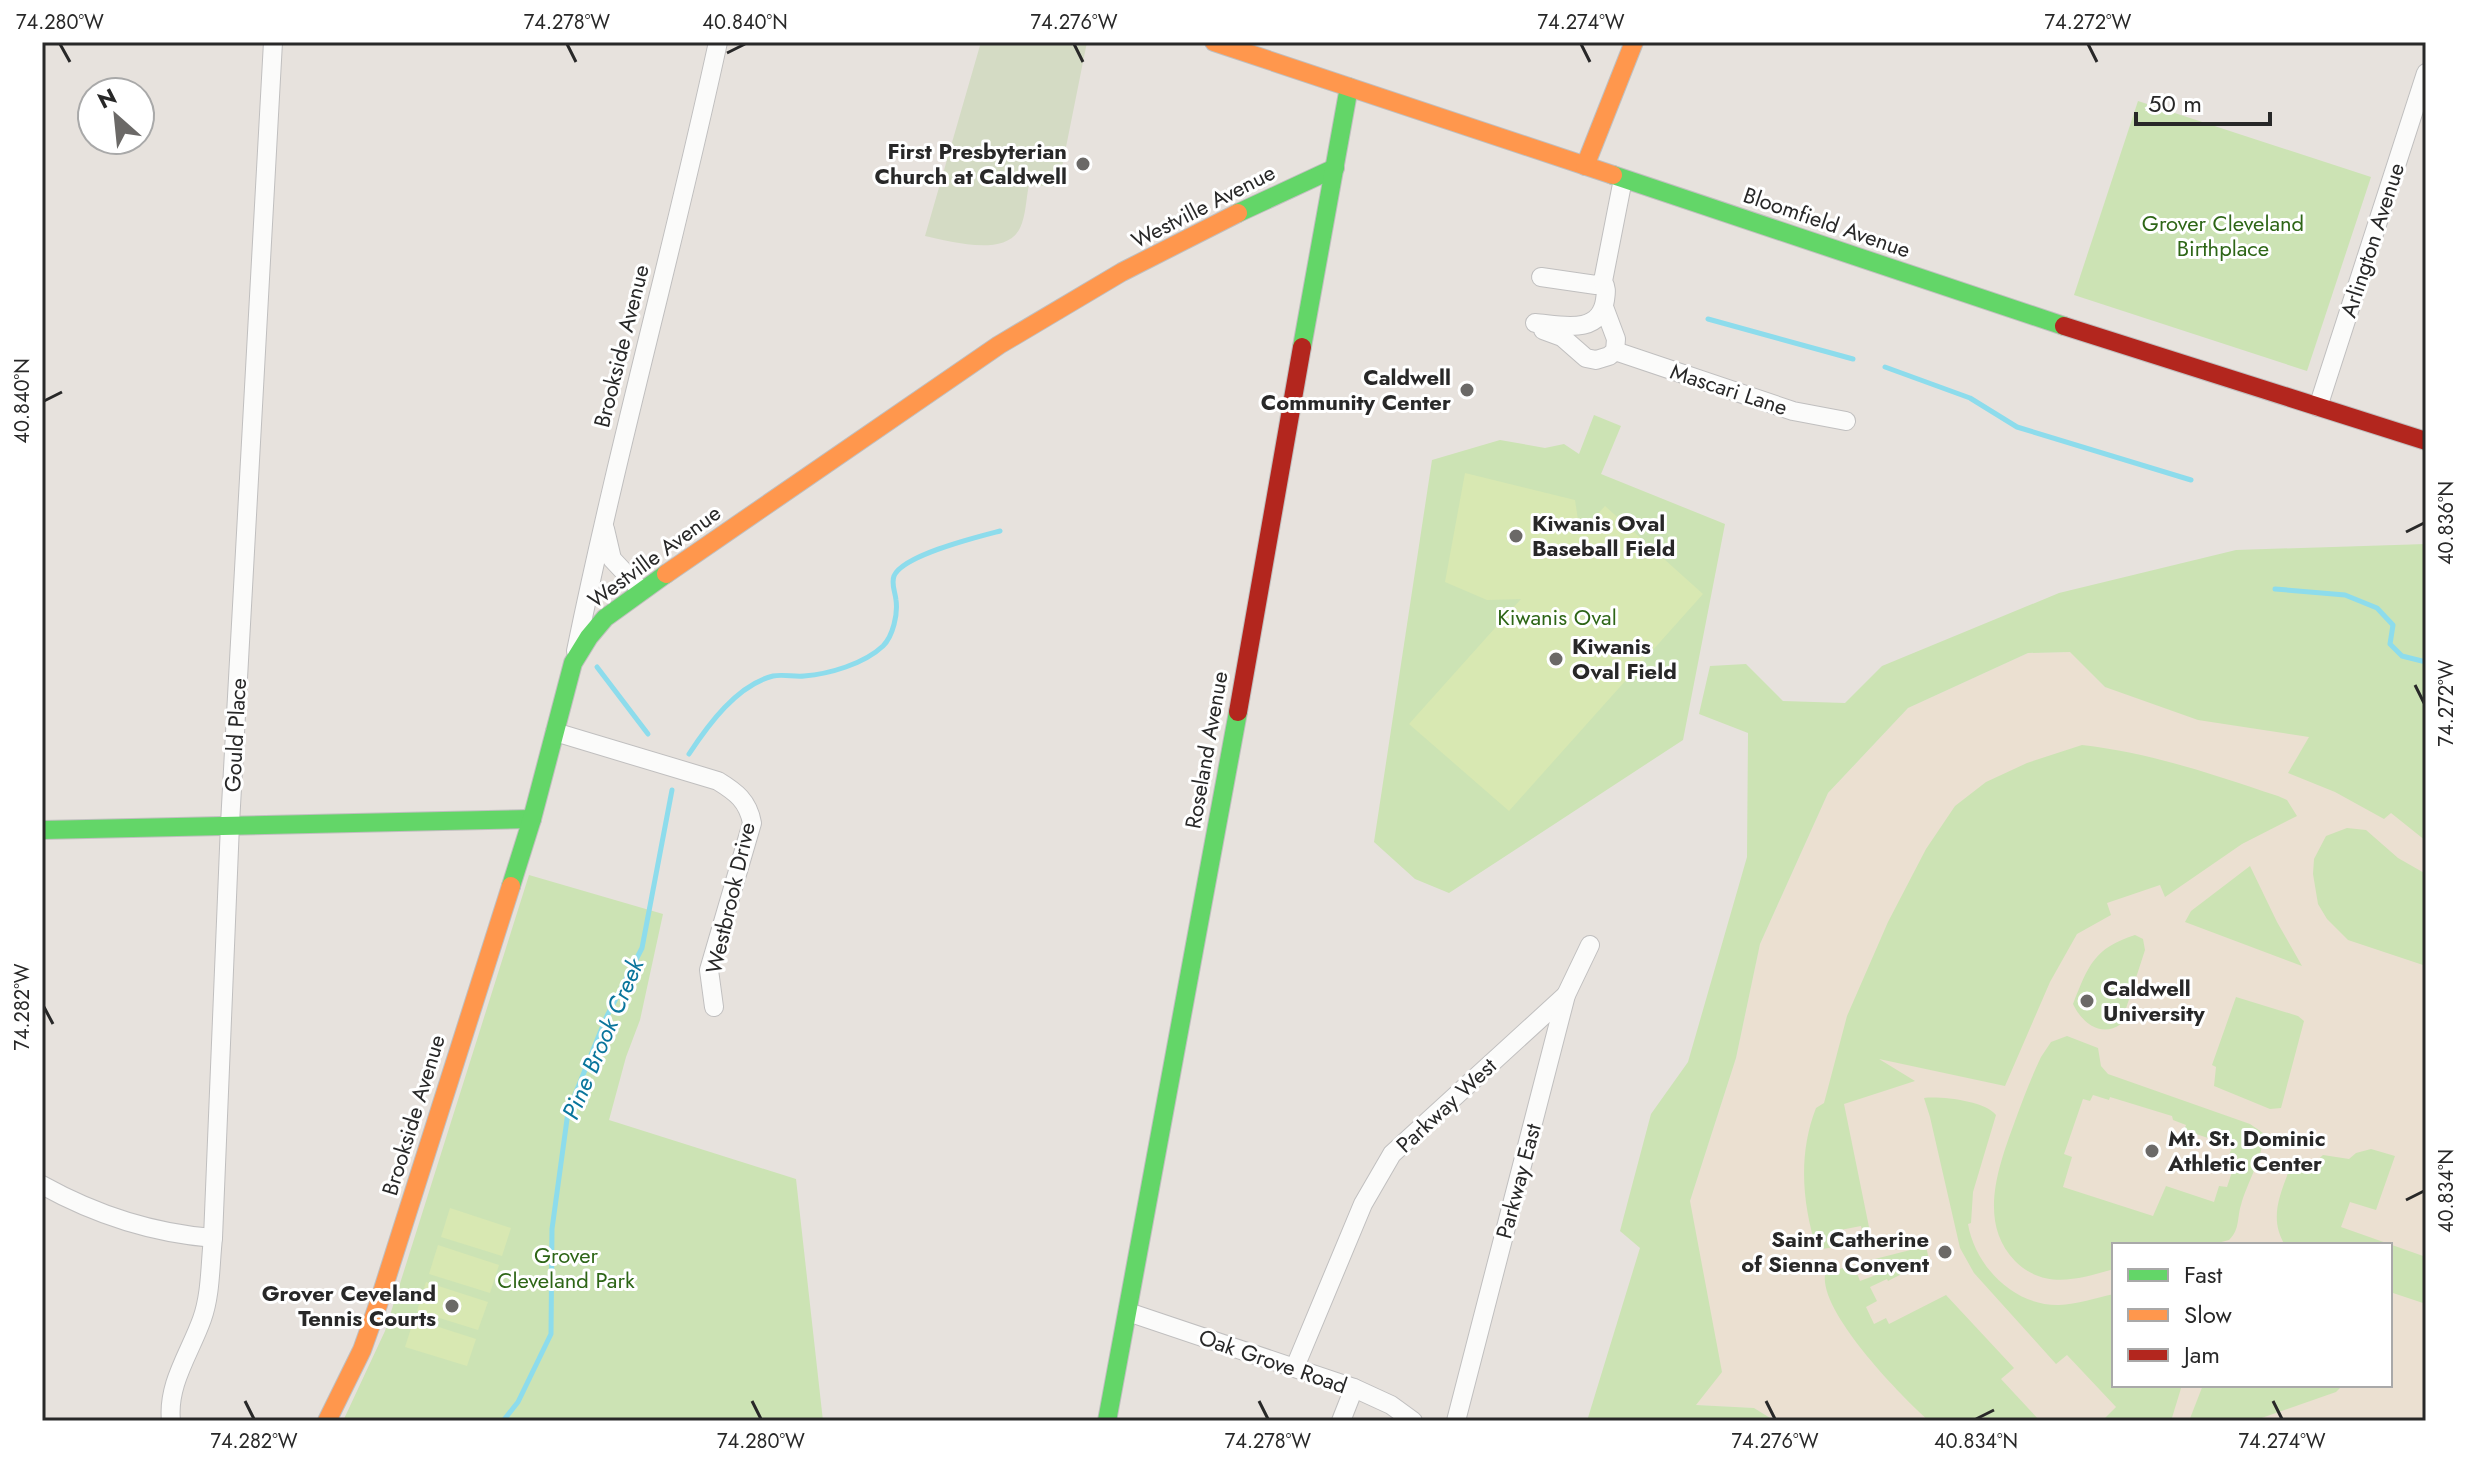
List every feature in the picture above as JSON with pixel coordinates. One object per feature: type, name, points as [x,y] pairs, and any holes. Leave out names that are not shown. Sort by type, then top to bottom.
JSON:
[{"type":"main road","name":"Bloomfield Avenue","points":[[1214,42],[1979,299],[2426,441]]},
{"type":"main road","points":[[1585,166],[1634,42]]},
{"type":"main road","name":"Roseland Avenue","points":[[1107,1421],[1349,87]]},
{"type":"main road","name":"Westville Avenue","points":[[532,819],[573,663],[605,618],[996,347],[1053,312],[1232,216],[1335,168]]},
{"type":"main road","points":[[42,830],[532,819]]},
{"type":"main road","name":"Brookside Avenue","points":[[327,1421],[362,1350],[378,1305],[532,819]]},
{"type":"street","name":"Gould Place","points":[[171,1421],[175,1381],[207,1301],[213,1238],[230,824],[273,42]]},
{"type":"street","name":"Brookside Avenue","points":[[573,663],[603,519],[718,42]]},
{"type":"street","name":"Arlington Avenue","points":[[2318,407],[2426,73]]},
{"type":"street","points":[[1604,307],[1595,320],[1578,327],[1535,323],[1548,333],[1562,337],[1586,358],[1602,359],[1615,351],[1616,339],[1604,307],[1606,287],[1603,281],[1623,179]]},
{"type":"street","points":[[1541,277],[1596,285],[1603,281]]},
{"type":"street","name":"Mascari Lane","points":[[1615,351],[1793,411],[1846,421]]},
{"type":"street","points":[[603,519],[612,559],[642,591]]},
{"type":"street","name":"Westbrook Drive","points":[[555,732],[718,781],[736,792],[747,805],[752,823],[709,970],[714,1007]]},
{"type":"street","name":"Parkway East","points":[[1456,1421],[1566,995],[1590,945]]},
{"type":"street","name":"Parkway West","points":[[1295,1367],[1363,1204],[1392,1154],[1566,995]]},
{"type":"street","points":[[42,1185],[83,1208],[122,1221],[173,1235],[213,1238]]},
{"type":"street","name":"Oak Grove Road","points":[[1128,1312],[1354,1388],[1391,1405],[1413,1421]]},
{"type":"street","points":[[1341,1421],[1354,1388]]},
{"type":"shaded area","name":"Caldwell University","points":[[2071,652],[2105,687],[2426,738],[2426,1421],[1775,1421],[1754,1408],[1696,1405],[1690,1201],[1736,1058],[1760,944],[1828,793],[1908,708],[2028,653]]},
{"type":"green space","points":[[981,42],[1087,42],[1058,187],[1029,185],[1020,228],[1013,237],[990,245],[962,244],[925,236]]},
{"type":"green space","name":"Grover Cleveland Birthplace","points":[[2138,101],[2371,177],[2307,371],[2074,295]]},
{"type":"green space","name":"Kiwanis Oval","points":[[1594,415],[1621,426],[1601,474],[1725,524],[1683,740],[1449,893],[1415,879],[1374,842],[1432,460],[1500,440],[1545,448],[1564,444],[1579,454]]},
{"type":"green space","name":"Kiwanis Oval Field","points":[[1465,473],[1575,500],[1580,533],[1605,506],[1703,594],[1509,811],[1409,724],[1521,599],[1487,600],[1445,582]]},
{"type":"green space","points":[[2426,544],[2426,841],[2391,813],[2384,819],[2335,792],[2288,773],[2309,737],[2198,720],[2105,687],[2070,652],[2028,653],[1908,708],[1828,793],[1760,944],[1736,1058],[1690,1201],[1722,1372],[1696,1405],[1754,1408],[1775,1421],[1587,1421],[1640,1248],[1620,1231],[1651,1114],[1688,1062],[1747,857],[1748,733],[1699,714],[1710,666],[1746,664],[1783,701],[1845,703],[1882,666],[2059,593],[2236,550]]},
{"type":"green space","points":[[2082,745],[2157,759],[2278,796],[2287,800],[2297,816],[2242,844],[2165,897],[2160,885],[2107,903],[2111,915],[2077,934],[2050,982],[2005,1086],[1879,1059],[1915,1081],[1844,1104],[1870,1232],[1864,1239],[1861,1226],[1830,1232],[1834,1247],[1817,1250],[1805,1197],[1804,1161],[1810,1125],[1816,1108],[1824,1103],[1847,1016],[1888,922],[1926,849],[1955,806],[1986,782],[2027,763]]},
{"type":"green space","points":[[2347,828],[2366,830],[2398,858],[2426,874],[2426,966],[2348,940],[2327,919],[2318,904],[2314,859],[2326,836]]},
{"type":"green space","points":[[2250,866],[2302,966],[2185,922],[2191,911]]},
{"type":"green space","name":"Grover Cleveland Park","points":[[529,875],[663,914],[640,1020],[626,1057],[609,1120],[796,1179],[823,1421],[343,1421],[385,1331]]},
{"type":"green space","points":[[2135,935],[2143,939],[2145,950],[2121,1024],[2099,1029],[2081,1017],[2073,1004],[2094,960],[2110,946]]},
{"type":"green space","points":[[2236,997],[2298,1016],[2304,1021],[2281,1108],[2270,1109],[2214,1086],[2216,1067],[2212,1065]]},
{"type":"green space","points":[[2067,1036],[2098,1048],[2101,1066],[2108,1074],[2250,1124],[2263,1133],[2258,1160],[2233,1236],[2218,1243],[2112,1243],[2112,1270],[2075,1279],[2038,1276],[2015,1261],[2003,1246],[1997,1229],[1995,1193],[2003,1156],[2041,1057],[2051,1042]],"holes":[[[2093,1095],[2109,1100],[2110,1097],[2172,1116],[2173,1120],[2186,1125],[2184,1130],[2232,1146],[2227,1163],[2234,1166],[2227,1187],[2219,1186],[2214,1202],[2166,1186],[2153,1216],[2063,1187],[2072,1157],[2064,1154],[2083,1099],[2090,1101]]]},
{"type":"green space","points":[[1924,1098],[1973,1103],[1996,1115],[1973,1192],[1971,1223],[1968,1224],[1979,1255],[1999,1281],[2012,1291],[2042,1304],[2059,1305],[2112,1294],[2112,1387],[2181,1387],[2171,1421],[2102,1421],[2116,1407],[2067,1355],[2056,1364],[1974,1273],[1960,1248]]},
{"type":"green space","points":[[2371,1149],[2395,1156],[2376,1210],[2350,1202],[2341,1227],[2386,1243],[2284,1243],[2277,1225],[2277,1215],[2291,1165],[2301,1158],[2314,1163],[2323,1155],[2349,1159],[2356,1153]]},
{"type":"green space","name":"Grover Ceveland Tennis Courts","points":[[450,1208],[511,1228],[502,1256],[441,1237]]},
{"type":"green space","name":"Grover Ceveland Tennis Courts","points":[[438,1245],[499,1265],[490,1293],[429,1274]]},
{"type":"green space","points":[[2392,1245],[2426,1257],[2426,1304],[2392,1293]]},
{"type":"green space","points":[[1926,1246],[1929,1260],[1870,1287],[1877,1301],[1866,1307],[1874,1324],[1886,1318],[1889,1324],[1946,1295],[2014,1368],[2001,1379],[2040,1421],[1929,1421],[1882,1374],[1848,1331],[1827,1291],[1825,1275],[1854,1265],[1860,1281],[1876,1275],[1871,1260]]},
{"type":"green space","name":"Grover Ceveland Tennis Courts","points":[[426,1282],[488,1302],[478,1330],[417,1311]]},
{"type":"green space","name":"Grover Ceveland Tennis Courts","points":[[414,1319],[476,1339],[467,1366],[405,1347]]},
{"type":"green space","points":[[2202,1387],[2341,1387],[2336,1392],[2253,1421],[2189,1421]]},
{"type":"waterway","name":"Pine Brook Creek","points":[[1708,319],[1853,359]]},
{"type":"waterway","name":"Pine Brook Creek","points":[[1885,367],[1970,398],[2017,427],[2191,480]]},
{"type":"waterway","name":"Pine Brook Creek","points":[[689,754],[725,708],[747,688],[777,675],[804,676],[835,670],[856,663],[883,646],[894,624],[893,579],[900,568],[925,554],[1000,531]]},
{"type":"waterway","name":"Pine Brook Creek","points":[[2275,589],[2345,595],[2377,608],[2393,625],[2390,644],[2402,656],[2426,662]]},
{"type":"waterway","name":"Pine Brook Creek","points":[[597,667],[648,734]]},
{"type":"waterway","name":"Pine Brook Creek","points":[[503,1421],[518,1402],[551,1334],[552,1229],[568,1112],[606,1018],[642,948],[672,790]]},
{"type":"traffic: fast","points":[[1302,347],[1349,87]]},
{"type":"traffic: fast","points":[[1238,213],[1335,168]]},
{"type":"traffic: fast","points":[[1613,175],[2064,326]]},
{"type":"traffic: fast","points":[[511,886],[573,663],[605,618],[666,574]]},
{"type":"traffic: fast","points":[[1107,1421],[1238,712]]},
{"type":"traffic: fast","points":[[42,830],[532,819]]},
{"type":"traffic: slow","points":[[1214,42],[1613,175]]},
{"type":"traffic: slow","points":[[1585,166],[1634,42]]},
{"type":"traffic: slow","points":[[666,574],[999,345],[1122,272],[1238,213]]},
{"type":"traffic: slow","points":[[327,1421],[362,1350],[378,1305],[511,886]]},
{"type":"traffic: jam","points":[[2064,326],[2426,441]]},
{"type":"traffic: jam","points":[[1238,712],[1302,347]]},
{"type":"place","name":"First Presbyterian Church at Caldwell","points":[[1083,164]]},
{"type":"place","name":"Caldwell Community Center","points":[[1467,390]]},
{"type":"place","name":"Kiwanis Oval Baseball Field","points":[[1516,536]]},
{"type":"place","name":"Kiwanis Oval Field","points":[[1556,659]]},
{"type":"place","name":"Caldwell University","points":[[2087,1001]]},
{"type":"place","name":"Mt. St. Dominic Athletic Center","points":[[2152,1151]]},
{"type":"place","name":"Saint Catherine of Sienna Convent","points":[[1945,1252]]},
{"type":"place","name":"Grover Ceveland Tennis Courts","points":[[452,1306]]}]
